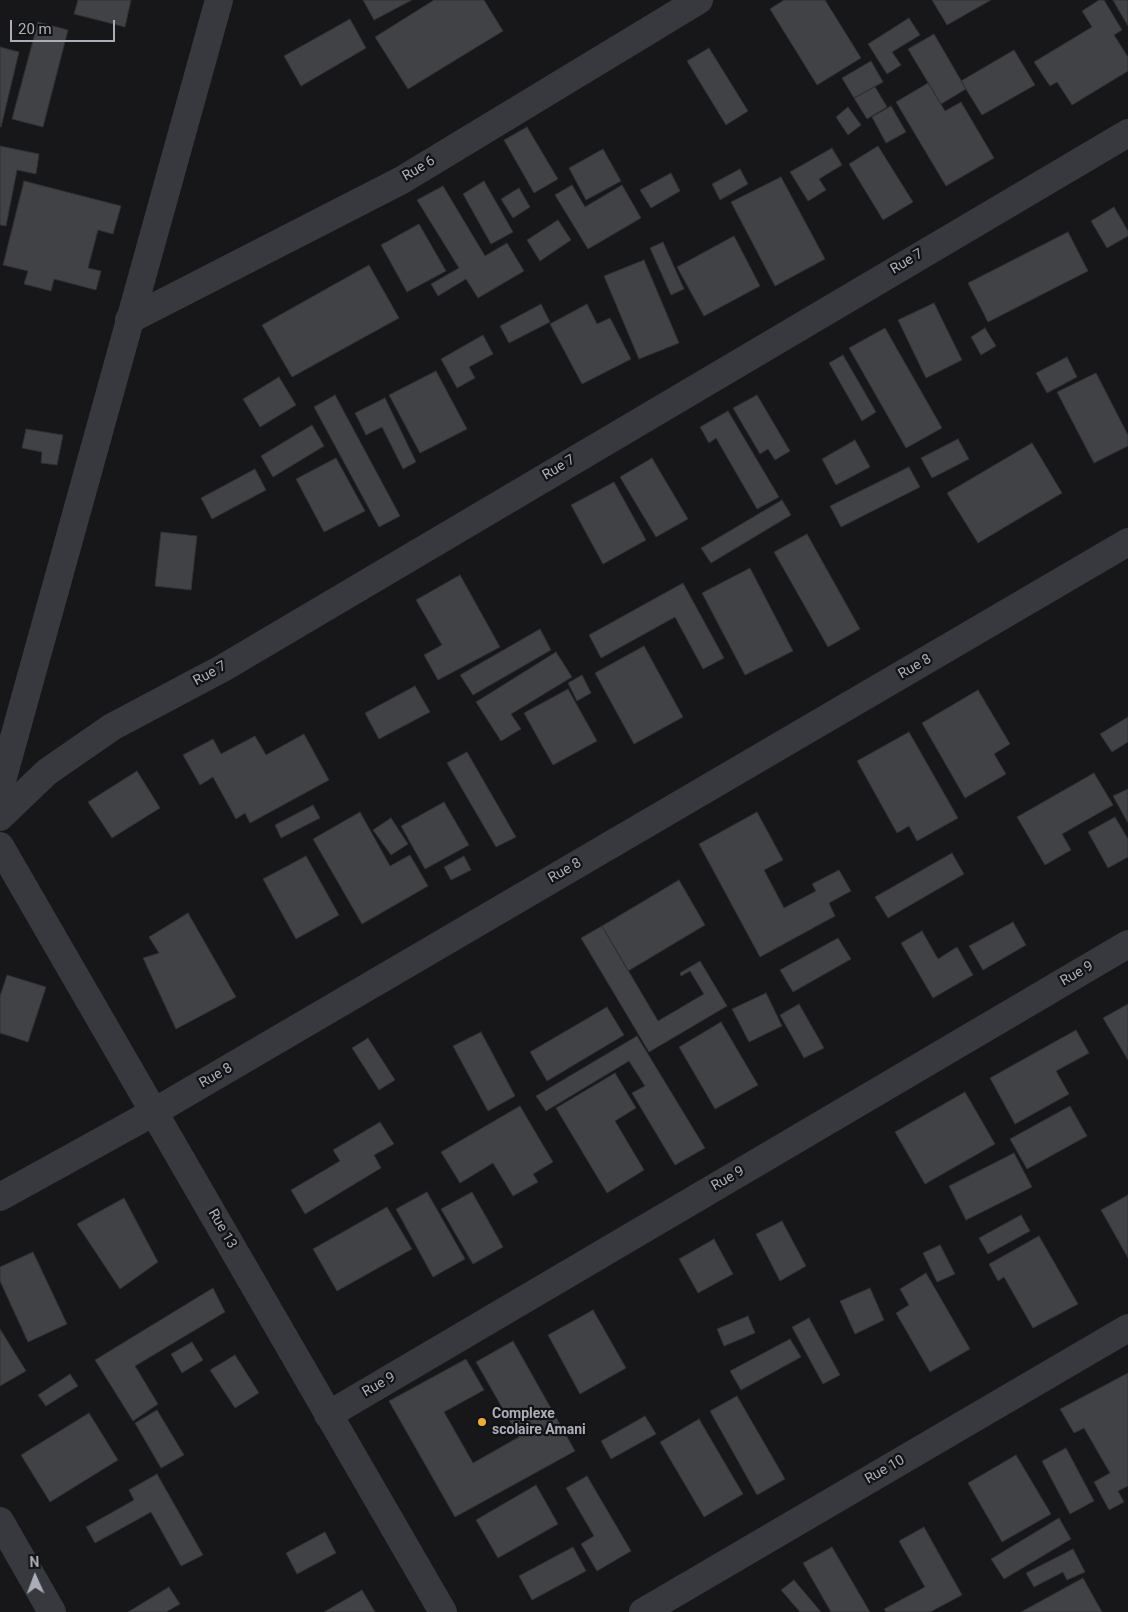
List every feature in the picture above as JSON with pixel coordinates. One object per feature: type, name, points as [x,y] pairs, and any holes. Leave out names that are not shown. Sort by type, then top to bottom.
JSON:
[{"type":"street","points":[[0,788],[219,0]]},
{"type":"street","name":"Rue 6","points":[[129,320],[402,180],[699,0]]},
{"type":"street","name":"Rue 7","points":[[0,817],[47,772],[112,727],[223,668],[1128,133]]},
{"type":"street","name":"Rue 8","points":[[0,1197],[154,1112],[1128,542]]},
{"type":"street","name":"Rue 13","points":[[0,846],[443,1612]]},
{"type":"street","name":"Rue 9","points":[[328,1415],[1128,944]]},
{"type":"street","name":"Rue 10","points":[[643,1612],[1128,1328]]},
{"type":"street","points":[[0,1520],[52,1612]]},
{"type":"building","points":[[78,0],[131,0],[125,27],[74,14]]},
{"type":"building","points":[[363,0],[412,0],[374,20]]},
{"type":"building","points":[[434,0],[484,0],[503,31],[408,89],[375,37]]},
{"type":"building","points":[[784,0],[825,0],[861,58],[817,85],[770,9]]},
{"type":"building","points":[[932,0],[991,0],[947,25]]},
{"type":"building","points":[[1099,0],[1104,0],[1122,30],[1114,35],[1128,57],[1128,71],[1072,105],[1057,82],[1050,86],[1034,62],[1092,27],[1082,11]]},
{"type":"building","points":[[1113,0],[1128,0],[1128,26],[1118,9]]},
{"type":"building","points":[[909,18],[920,35],[892,52],[901,65],[887,74],[868,44]]},
{"type":"building","points":[[350,19],[366,48],[301,86],[284,56]]},
{"type":"building","points":[[38,22],[68,30],[43,127],[12,119]]},
{"type":"building","points":[[934,34],[966,89],[941,104],[908,49]]},
{"type":"building","points":[[0,47],[19,52],[1,127],[0,127]]},
{"type":"building","points":[[709,48],[748,111],[726,125],[687,61]]},
{"type":"building","points":[[1014,50],[1035,85],[982,115],[961,81]]},
{"type":"building","points":[[871,61],[883,82],[854,98],[842,78]]},
{"type":"building","points":[[928,83],[945,111],[961,102],[994,158],[946,186],[896,102]]},
{"type":"building","points":[[875,87],[887,107],[867,119],[854,98]]},
{"type":"building","points":[[891,106],[906,132],[886,143],[872,117]]},
{"type":"building","points":[[848,107],[861,125],[848,135],[836,117]]},
{"type":"building","points":[[527,127],[558,179],[534,193],[504,140]]},
{"type":"building","points":[[0,146],[39,154],[36,174],[17,170],[6,226],[0,225]]},
{"type":"building","points":[[878,146],[913,202],[883,220],[849,164]]},
{"type":"building","points":[[832,148],[842,165],[819,179],[826,190],[808,201],[790,172]]},
{"type":"building","points":[[603,149],[621,181],[586,200],[569,168]]},
{"type":"building","points":[[740,169],[748,184],[720,200],[712,184]]},
{"type":"building","points":[[671,173],[680,191],[651,208],[640,190]]},
{"type":"building","points":[[781,177],[825,259],[775,286],[731,202]]},
{"type":"building","points":[[24,181],[121,206],[113,234],[98,230],[88,268],[101,271],[96,290],[54,279],[51,291],[24,284],[28,271],[3,265]]},
{"type":"building","points":[[484,181],[513,232],[491,244],[463,194]]},
{"type":"building","points":[[572,185],[585,207],[622,185],[641,218],[588,249],[555,195]]},
{"type":"building","points":[[443,186],[485,256],[507,243],[524,271],[478,298],[466,279],[438,296],[431,284],[459,268],[417,200]]},
{"type":"building","points":[[519,188],[530,207],[513,218],[501,199]]},
{"type":"building","points":[[1114,207],[1128,231],[1128,236],[1107,248],[1091,221]]},
{"type":"building","points":[[558,220],[571,240],[540,261],[527,240]]},
{"type":"building","points":[[419,224],[446,271],[407,292],[381,245]]},
{"type":"building","points":[[1068,232],[1088,271],[988,322],[968,283]]},
{"type":"building","points":[[734,236],[760,286],[704,316],[677,267]]},
{"type":"building","points":[[663,242],[684,289],[671,295],[650,248]]},
{"type":"building","points":[[644,260],[679,343],[639,359],[604,276]]},
{"type":"building","points":[[369,265],[399,318],[292,377],[262,325]]},
{"type":"building","points":[[934,303],[962,360],[926,378],[898,320]]},
{"type":"building","points":[[541,304],[550,322],[509,343],[500,326]]},
{"type":"building","points":[[587,304],[597,324],[610,318],[631,359],[582,384],[550,324]]},
{"type":"building","points":[[885,328],[942,428],[906,448],[849,348]]},
{"type":"building","points":[[985,328],[996,346],[981,355],[971,337]]},
{"type":"building","points":[[483,335],[493,354],[469,367],[475,378],[457,388],[441,359]]},
{"type":"building","points":[[843,355],[876,412],[862,421],[829,363]]},
{"type":"building","points":[[1067,357],[1077,377],[1047,393],[1036,373]]},
{"type":"building","points":[[436,371],[467,429],[420,453],[389,395]]},
{"type":"building","points":[[1096,373],[1128,435],[1128,446],[1094,463],[1057,392]]},
{"type":"building","points":[[279,377],[296,405],[260,427],[243,399]]},
{"type":"building","points":[[335,395],[400,516],[379,527],[314,407]]},
{"type":"building","points":[[757,395],[790,451],[775,460],[768,449],[760,454],[733,408]]},
{"type":"building","points":[[385,398],[416,462],[403,469],[382,427],[366,435],[355,413]]},
{"type":"building","points":[[728,411],[779,497],[757,509],[716,438],[709,443],[700,427]]},
{"type":"building","points":[[312,425],[324,446],[273,477],[261,456]]},
{"type":"building","points":[[26,429],[63,435],[57,465],[41,463],[42,452],[22,448]]},
{"type":"building","points":[[958,439],[969,459],[932,478],[921,458]]},
{"type":"building","points":[[855,440],[870,467],[836,485],[822,459]]},
{"type":"building","points":[[1032,443],[1062,493],[978,543],[947,493]]},
{"type":"building","points":[[336,458],[365,511],[324,532],[296,479]]},
{"type":"building","points":[[652,458],[688,519],[656,537],[620,477]]},
{"type":"building","points":[[909,467],[920,487],[841,527],[830,506]]},
{"type":"building","points":[[255,469],[266,490],[212,519],[201,498]]},
{"type":"building","points":[[614,482],[646,540],[603,564],[571,505]]},
{"type":"building","points":[[782,500],[791,515],[711,563],[701,548]]},
{"type":"building","points":[[161,532],[197,536],[191,590],[155,586]]},
{"type":"building","points":[[807,534],[860,629],[828,647],[774,552]]},
{"type":"building","points":[[750,568],[793,651],[745,675],[702,593]]},
{"type":"building","points":[[460,575],[500,647],[438,680],[424,655],[442,645],[416,600]]},
{"type":"building","points":[[683,583],[724,658],[703,669],[675,617],[601,658],[589,635]]},
{"type":"building","points":[[540,629],[551,650],[473,695],[460,675]]},
{"type":"building","points":[[644,646],[683,717],[634,744],[595,673]]},
{"type":"building","points":[[556,652],[572,677],[511,714],[521,729],[501,741],[476,702]]},
{"type":"building","points":[[582,675],[591,693],[577,701],[568,683]]},
{"type":"building","points":[[415,686],[430,712],[379,739],[365,713]]},
{"type":"building","points":[[568,689],[597,741],[553,765],[524,713]]},
{"type":"building","points":[[978,690],[1010,744],[994,754],[1006,774],[965,798],[922,723]]},
{"type":"building","points":[[1128,717],[1128,742],[1112,752],[1100,734]]},
{"type":"building","points":[[909,732],[958,818],[917,841],[909,826],[897,833],[857,761]]},
{"type":"building","points":[[304,734],[329,780],[250,823],[245,813],[236,819],[213,777],[200,785],[183,755],[213,739],[221,754],[255,736],[266,755]]},
{"type":"building","points":[[467,752],[516,837],[496,847],[447,763]]},
{"type":"building","points":[[137,771],[160,808],[112,838],[88,802]]},
{"type":"building","points":[[1094,773],[1113,805],[1062,834],[1071,850],[1045,865],[1017,817]]},
{"type":"building","points":[[1128,789],[1128,823],[1113,796]]},
{"type":"building","points":[[444,802],[469,845],[425,869],[401,826]]},
{"type":"building","points":[[313,805],[320,818],[281,838],[275,825]]},
{"type":"building","points":[[360,812],[390,866],[410,855],[428,886],[362,924],[313,839]]},
{"type":"building","points":[[757,812],[783,860],[764,870],[784,908],[816,891],[812,884],[839,870],[851,891],[829,903],[835,916],[760,957],[699,844]]},
{"type":"building","points":[[1115,817],[1128,839],[1128,857],[1108,868],[1088,832]]},
{"type":"building","points":[[391,818],[408,844],[391,855],[373,830]]},
{"type":"building","points":[[952,853],[964,874],[888,918],[875,897]]},
{"type":"building","points":[[306,856],[339,915],[296,939],[263,879]]},
{"type":"building","points":[[464,856],[471,870],[451,880],[444,867]]},
{"type":"building","points":[[679,880],[705,925],[628,971],[602,926]]},
{"type":"building","points":[[188,913],[236,997],[176,1029],[143,958],[159,953],[149,937]]},
{"type":"building","points":[[1013,922],[1026,945],[983,970],[969,946]]},
{"type":"building","points":[[602,926],[658,1021],[704,994],[690,971],[681,976],[680,973],[700,961],[727,1006],[649,1052],[581,938]]},
{"type":"building","points":[[922,931],[938,959],[957,947],[973,975],[933,998],[901,943]]},
{"type":"building","points":[[838,938],[851,959],[793,992],[780,970]]},
{"type":"building","points":[[7,975],[46,987],[28,1042],[0,1033],[0,996]]},
{"type":"building","points":[[766,993],[782,1026],[749,1042],[732,1009]]},
{"type":"building","points":[[799,1004],[824,1048],[804,1058],[780,1015]]},
{"type":"building","points":[[1128,1004],[1128,1060],[1103,1018]]},
{"type":"building","points":[[607,1007],[624,1035],[547,1081],[530,1052]]},
{"type":"building","points":[[721,1022],[758,1085],[715,1109],[679,1047]]},
{"type":"building","points":[[1076,1030],[1089,1053],[1056,1071],[1069,1094],[1015,1124],[990,1078]]},
{"type":"building","points":[[481,1032],[515,1096],[488,1111],[453,1046]]},
{"type":"building","points":[[637,1036],[705,1148],[675,1165],[632,1093],[645,1086],[629,1061],[546,1111],[536,1096]]},
{"type":"building","points":[[368,1038],[395,1080],[379,1090],[352,1048]]},
{"type":"building","points":[[615,1073],[636,1108],[615,1121],[644,1170],[607,1193],[556,1108]]},
{"type":"building","points":[[965,1092],[995,1144],[925,1184],[895,1132]]},
{"type":"building","points":[[520,1106],[553,1162],[533,1174],[538,1182],[513,1196],[493,1163],[460,1183],[441,1152]]},
{"type":"building","points":[[1070,1106],[1087,1136],[1027,1169],[1010,1139]]},
{"type":"building","points":[[380,1122],[394,1144],[374,1155],[381,1168],[305,1214],[291,1190],[340,1161],[333,1150]]},
{"type":"building","points":[[1014,1153],[1032,1187],[966,1220],[949,1186]]},
{"type":"building","points":[[427,1192],[465,1259],[433,1277],[396,1209]]},
{"type":"building","points":[[472,1192],[503,1247],[473,1264],[441,1209]]},
{"type":"building","points":[[1128,1195],[1128,1258],[1101,1210]]},
{"type":"building","points":[[124,1198],[158,1262],[120,1289],[77,1224]]},
{"type":"building","points":[[387,1207],[412,1249],[337,1291],[313,1249]]},
{"type":"building","points":[[1021,1215],[1030,1231],[988,1254],[979,1238]]},
{"type":"building","points":[[782,1221],[806,1266],[780,1281],[756,1234]]},
{"type":"building","points":[[1039,1236],[1078,1304],[1033,1328],[1004,1277],[998,1281],[989,1264]]},
{"type":"building","points":[[714,1239],[733,1274],[698,1293],[679,1259]]},
{"type":"building","points":[[940,1245],[955,1274],[937,1282],[923,1253]]},
{"type":"building","points":[[33,1252],[67,1324],[28,1342],[0,1281],[0,1267]]},
{"type":"building","points":[[926,1273],[970,1349],[930,1372],[896,1313],[909,1305],[900,1289]]},
{"type":"building","points":[[213,1288],[225,1312],[135,1366],[158,1404],[133,1421],[95,1360]]},
{"type":"building","points":[[870,1288],[884,1320],[855,1334],[840,1301]]},
{"type":"building","points":[[593,1310],[626,1368],[580,1394],[548,1335]]},
{"type":"building","points":[[748,1316],[755,1333],[724,1346],[717,1329]]},
{"type":"building","points":[[809,1318],[840,1375],[823,1384],[792,1327]]},
{"type":"building","points":[[0,1329],[26,1371],[0,1386]]},
{"type":"building","points":[[790,1339],[801,1357],[741,1390],[730,1371]]},
{"type":"building","points":[[513,1341],[575,1451],[455,1517],[389,1401],[466,1359],[484,1390],[444,1412],[473,1463],[519,1437],[476,1362]]},
{"type":"building","points":[[192,1342],[203,1360],[182,1373],[171,1354]]},
{"type":"building","points":[[235,1355],[259,1393],[235,1408],[210,1370]]},
{"type":"building","points":[[1128,1373],[1128,1486],[1118,1491],[1124,1502],[1109,1510],[1094,1482],[1110,1473],[1084,1428],[1074,1433],[1060,1409]]},
{"type":"building","points":[[70,1374],[78,1386],[46,1406],[38,1395]]},
{"type":"building","points":[[737,1396],[785,1479],[757,1495],[710,1411]]},
{"type":"building","points":[[157,1410],[184,1455],[161,1468],[135,1423]]},
{"type":"building","points":[[89,1413],[118,1460],[50,1502],[21,1455]]},
{"type":"building","points":[[645,1416],[656,1434],[611,1459],[601,1441]]},
{"type":"building","points":[[699,1419],[743,1494],[704,1517],[660,1442]]},
{"type":"building","points":[[1066,1448],[1094,1501],[1070,1514],[1042,1461]]},
{"type":"building","points":[[1016,1455],[1051,1514],[1002,1542],[968,1483]]},
{"type":"building","points":[[157,1474],[203,1555],[181,1566],[151,1512],[95,1543],[86,1527],[134,1500],[129,1490]]},
{"type":"building","points":[[587,1476],[631,1551],[597,1571],[581,1544],[594,1536],[566,1488]]},
{"type":"building","points":[[536,1485],[558,1524],[498,1558],[476,1520]]},
{"type":"building","points":[[1059,1518],[1071,1539],[1004,1579],[991,1559]]},
{"type":"building","points":[[924,1527],[962,1595],[930,1612],[886,1612],[884,1609],[925,1587],[899,1541]]},
{"type":"building","points":[[325,1532],[336,1553],[297,1574],[286,1553]]},
{"type":"building","points":[[573,1547],[586,1571],[532,1600],[519,1576]]},
{"type":"building","points":[[832,1547],[870,1612],[831,1612],[803,1563]]},
{"type":"building","points":[[1073,1549],[1085,1572],[1067,1580],[1063,1572],[1034,1587],[1026,1573]]},
{"type":"building","points":[[1083,1578],[1102,1612],[1021,1612]]},
{"type":"building","points":[[794,1580],[821,1612],[800,1612],[781,1590]]},
{"type":"building","points":[[169,1587],[180,1604],[166,1612],[128,1612]]},
{"type":"building","points":[[362,1590],[375,1612],[324,1612]]},
{"type":"place","name":"Complexe scolaire Amani","points":[[482,1422]]}]
